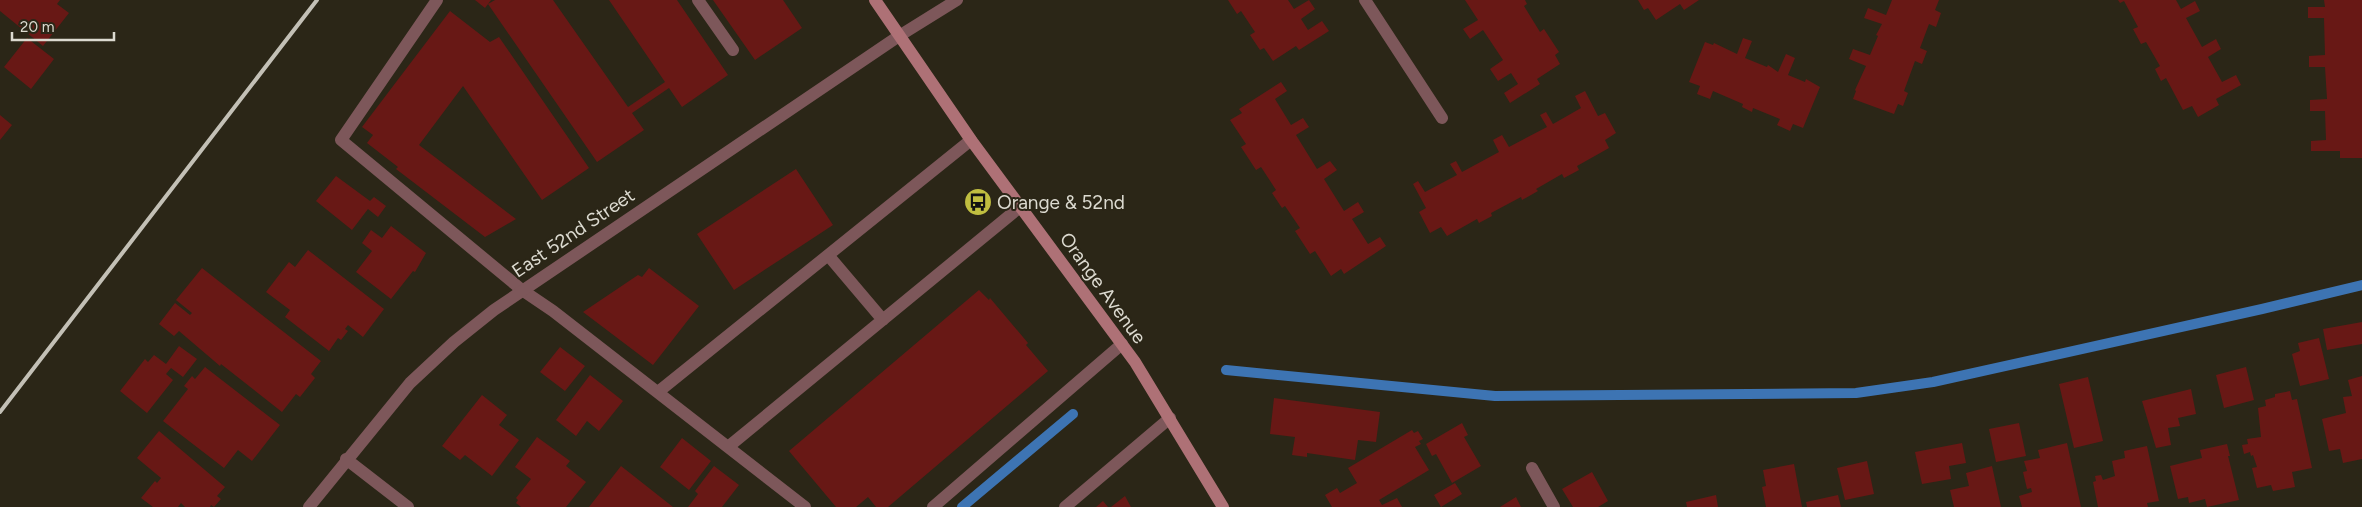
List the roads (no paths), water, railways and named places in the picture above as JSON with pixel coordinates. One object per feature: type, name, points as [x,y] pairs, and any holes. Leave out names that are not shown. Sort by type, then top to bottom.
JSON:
[{"type":"street","points":[[437,0],[341,140],[522,290],[553,311],[805,507]]},
{"type":"street","points":[[698,0],[734,50]]},
{"type":"street","name":"Orange Avenue","points":[[875,0],[971,140],[1122,344],[1170,418],[1223,507]]},
{"type":"street","name":"East 52nd Street","points":[[310,507],[346,459],[410,383],[454,342],[522,290],[899,36],[957,0]]},
{"type":"street","points":[[1365,0],[1442,118]]},
{"type":"street","points":[[658,392],[971,140]]},
{"type":"street","points":[[728,447],[1020,207]]},
{"type":"street","points":[[828,255],[883,320]]},
{"type":"street","points":[[933,507],[1122,344]]},
{"type":"street","points":[[1065,507],[1170,418]]},
{"type":"street","points":[[346,459],[408,507]]},
{"type":"street","points":[[1532,468],[1554,507]]},
{"type":"waterway","points":[[1226,370],[1495,396],[1856,393],[1933,382],[2362,285]]},
{"type":"waterway","points":[[962,507],[1073,414]]},
{"type":"railway","points":[[0,412],[317,0]]},
{"type":"place","name":"Orange & 52nd","points":[[978,202]]}]
